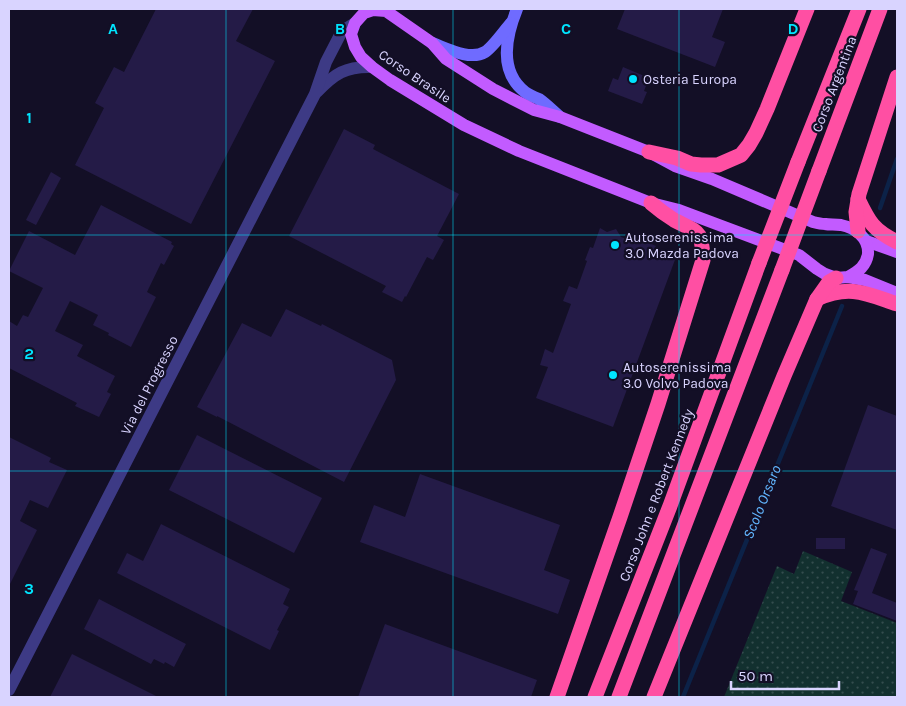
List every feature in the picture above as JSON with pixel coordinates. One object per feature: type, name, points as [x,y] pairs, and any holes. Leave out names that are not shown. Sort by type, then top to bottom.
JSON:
[{"type":"highway","points":[[650,152],[677,158],[691,164],[701,165],[718,165],[741,155],[756,133],[767,109],[807,9]]},
{"type":"highway","name":"Corso Argentina","points":[[798,162],[859,9]]},
{"type":"highway","name":"Corso Argentina","points":[[619,697],[880,9]]},
{"type":"highway","points":[[862,236],[856,212],[858,199],[897,77]]},
{"type":"highway","name":"Corso John e Robert Kennedy","points":[[595,697],[670,506],[798,162]]},
{"type":"highway","points":[[858,199],[870,222],[881,233],[897,242]]},
{"type":"highway","points":[[557,697],[620,517],[703,260],[702,243],[699,235],[693,229],[672,219],[651,203]]},
{"type":"highway","points":[[654,697],[817,299],[828,282],[842,277]]},
{"type":"highway","points":[[817,299],[842,291],[862,292],[897,304]]},
{"type":"main road","points":[[355,22],[364,13],[373,9],[386,11],[432,43],[446,59],[493,89],[534,110],[560,117],[650,152],[675,166],[712,179],[813,222],[840,224],[897,252]]},
{"type":"main road","name":"Corso Brasile","points":[[355,22],[351,34],[354,47],[361,57],[372,67],[427,104],[464,125],[519,151],[651,203],[679,210],[800,255],[825,274],[866,280],[897,293]]},
{"type":"main road","points":[[842,277],[861,269],[867,260],[868,249],[862,236]]},
{"type":"street","points":[[432,43],[461,54],[473,56],[484,52],[495,42],[515,15]]},
{"type":"street","points":[[515,15],[506,50],[510,74],[515,83],[526,93],[540,100],[560,117]]},
{"type":"street","name":"Via del Progresso","points":[[9,690],[315,94],[326,62],[342,31],[355,22]]},
{"type":"street","name":"Via del Progresso","points":[[315,94],[338,73],[354,68],[372,67]]},
{"type":"green space","points":[[803,551],[852,572],[841,601],[897,623],[897,697],[724,697],[777,566],[794,574]]},
{"type":"building","points":[[156,9],[253,9],[236,41],[275,61],[191,224],[75,165],[104,108],[95,103],[114,67],[124,72]]},
{"type":"building","points":[[625,9],[723,9],[712,37],[725,42],[715,67],[617,29]]},
{"type":"building","points":[[623,67],[649,78],[644,91],[647,92],[642,104],[608,91],[613,78],[618,80]]},
{"type":"building","points":[[344,129],[375,145],[373,149],[459,194],[437,236],[444,240],[433,260],[427,257],[402,302],[382,292],[386,286],[289,236]]},
{"type":"building","points":[[51,172],[61,178],[36,225],[26,220]]},
{"type":"building","points":[[101,205],[172,242],[171,244],[174,246],[164,265],[161,263],[147,292],[156,297],[131,347],[93,325],[98,315],[70,301],[55,331],[83,345],[77,356],[115,376],[107,392],[111,394],[99,417],[75,406],[77,403],[9,368],[9,321],[17,326],[23,315],[28,317],[43,288],[9,271],[29,231],[75,255]]},
{"type":"building","points":[[600,228],[607,232],[616,229],[621,237],[641,244],[642,240],[656,246],[654,249],[676,257],[613,427],[536,398],[548,367],[540,365],[545,349],[553,353],[571,304],[563,301],[569,286],[577,289],[587,261],[585,260],[590,247],[593,248]]},
{"type":"building","points":[[286,309],[321,326],[322,324],[392,360],[396,380],[344,482],[197,407],[242,323],[271,337]]},
{"type":"building","points":[[868,405],[897,416],[897,530],[831,506]]},
{"type":"building","points":[[197,435],[322,498],[294,553],[169,490]]},
{"type":"building","points":[[9,437],[51,458],[49,462],[67,470],[48,508],[30,500],[20,521],[37,530],[9,586]]},
{"type":"building","points":[[420,474],[560,525],[544,570],[570,580],[558,614],[360,542],[374,505],[405,517]]},
{"type":"building","points":[[161,524],[290,589],[283,604],[289,607],[277,630],[279,631],[270,650],[117,573],[127,553],[143,561]]},
{"type":"building","points":[[816,538],[845,538],[845,549],[816,549]]},
{"type":"building","points":[[871,548],[887,554],[872,593],[897,603],[897,621],[853,604],[858,591],[854,590]]},
{"type":"building","points":[[99,599],[186,644],[174,667],[154,659],[151,664],[84,629]]},
{"type":"building","points":[[385,624],[537,680],[531,697],[358,697]]},
{"type":"building","points":[[72,654],[158,697],[50,697]]},
{"type":"waterway","name":"Scolo Orsaro","points":[[880,208],[897,159]]},
{"type":"waterway","name":"Scolo Orsaro","points":[[683,697],[842,306]]},
{"type":"place","name":"Osteria Europa","points":[[633,79]]},
{"type":"place","name":"Autoserenissima 3.0 Mazda Padova","points":[[615,245]]},
{"type":"place","name":"Autoserenissima 3.0 Volvo Padova","points":[[613,375]]}]
